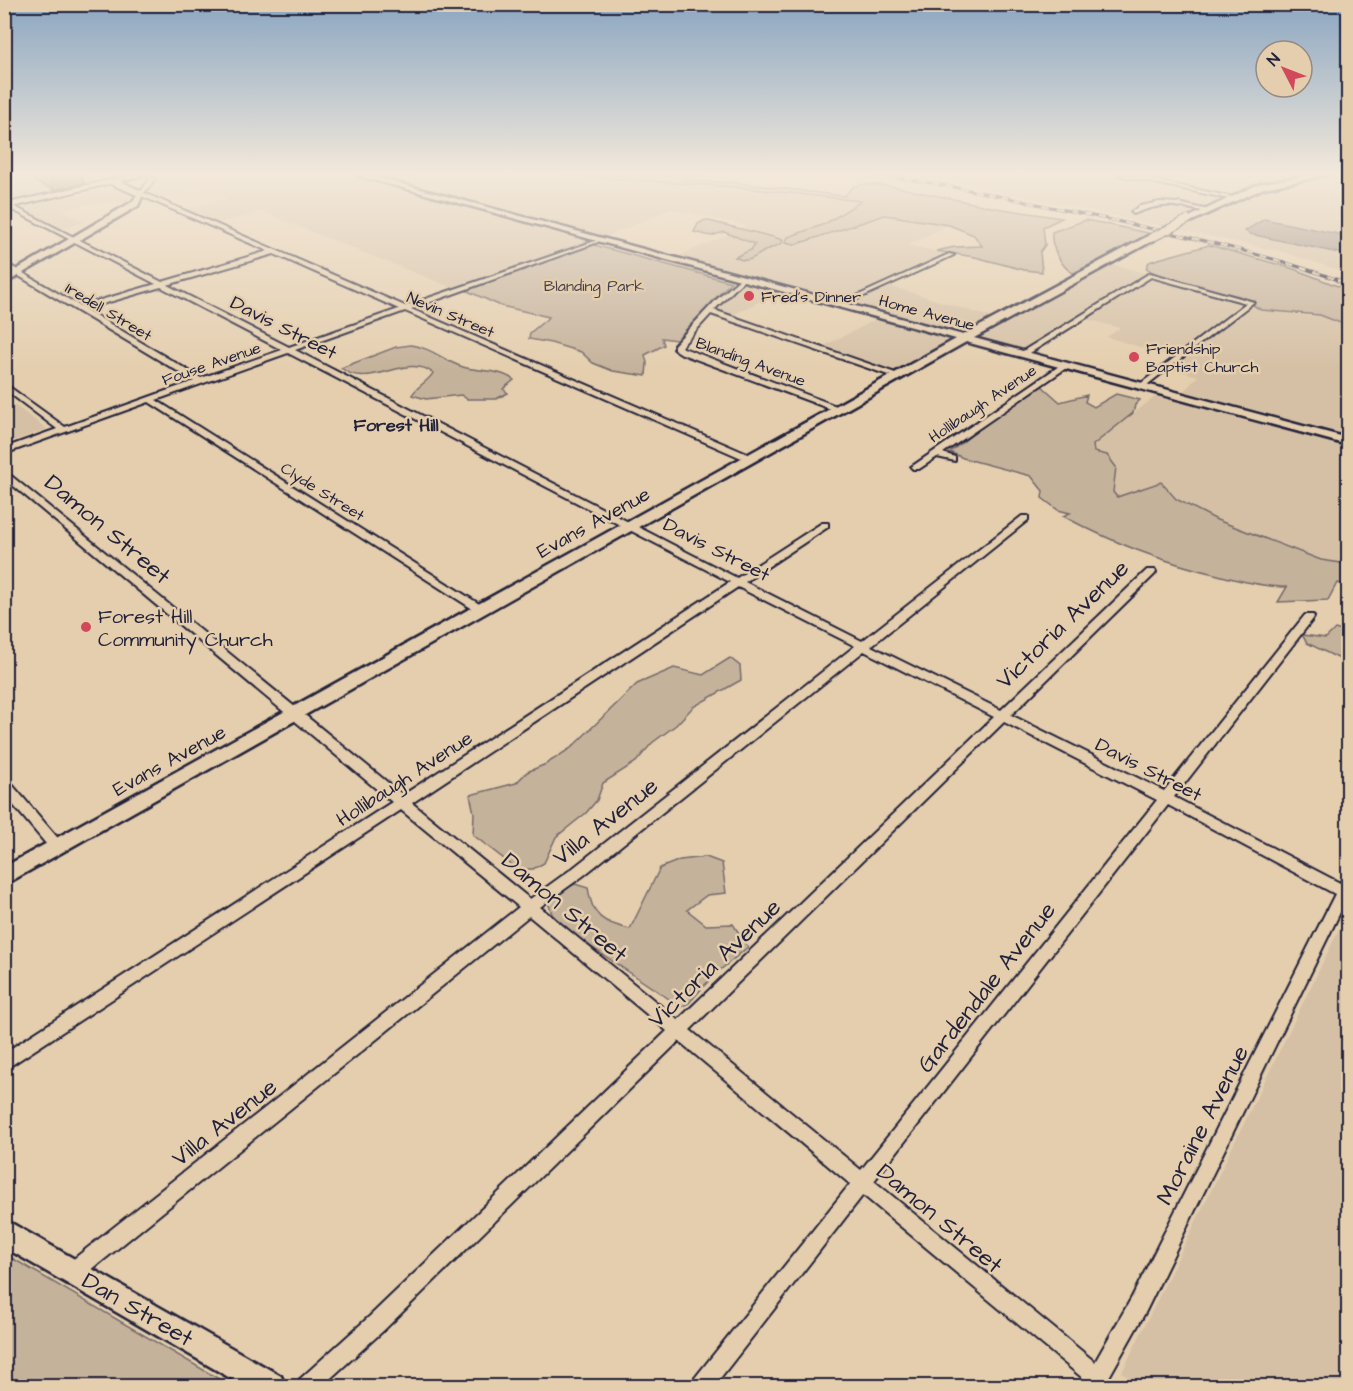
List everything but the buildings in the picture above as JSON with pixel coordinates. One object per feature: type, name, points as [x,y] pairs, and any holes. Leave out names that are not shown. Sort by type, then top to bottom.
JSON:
[{"type":"street","points":[[4,281],[74,240]]},
{"type":"street","name":"Davis Street","points":[[74,240],[1000,716],[1346,887]]},
{"type":"street","name":"Nevin Street","points":[[245,240],[750,458]]},
{"type":"street","name":"Home Avenue","points":[[592,240],[1348,442]]},
{"type":"street","name":"Evans Avenue","points":[[4,877],[963,338],[1146,240]]},
{"type":"street","name":"Fouse Avenue","points":[[4,451],[596,241]]},
{"type":"street","points":[[79,309],[273,252]]},
{"type":"street","points":[[840,305],[951,255]]},
{"type":"street","name":"Iredell Street","points":[[4,264],[200,381]]},
{"type":"street","points":[[1022,354],[1150,275],[1251,302],[1143,386]]},
{"type":"street","name":"Blanding Avenue","points":[[742,279],[677,347],[836,409]]},
{"type":"street","points":[[710,311],[897,375]]},
{"type":"street","name":"Hollibaugh Avenue","points":[[916,467],[1065,366]]},
{"type":"street","points":[[4,385],[64,430]]},
{"type":"street","name":"Clyde Street","points":[[149,399],[480,609]]},
{"type":"street","points":[[937,454],[952,459]]},
{"type":"street","name":"Damon Street","points":[[4,473],[531,906],[1095,1382]]},
{"type":"street","name":"Villa Avenue","points":[[73,1272],[531,906],[1025,518]]},
{"type":"street","name":"Hollibaugh Avenue","points":[[4,1064],[825,525]]},
{"type":"street","name":"Victoria Avenue","points":[[308,1386],[377,1323],[680,1031],[1000,716],[1151,572]]},
{"type":"street","name":"Gardendale Avenue","points":[[701,1386],[1309,617]]},
{"type":"street","points":[[4,784],[57,847]]},
{"type":"street","name":"Moraine Avenue","points":[[1095,1382],[1155,1272],[1346,887]]},
{"type":"street","name":"Dan Street","points":[[4,1232],[271,1386]]},
{"type":"shaded area","points":[[332,240],[599,240],[596,241],[458,290]]},
{"type":"shaded area","points":[[716,240],[790,240],[794,245],[809,240],[918,240],[908,245],[951,255],[887,285],[997,319],[897,375],[820,348],[881,317],[783,290],[729,317],[710,311],[741,280],[668,261]]},
{"type":"shaded area","points":[[1227,240],[1348,240],[1348,273],[1279,251]]},
{"type":"shaded area","points":[[1278,240],[1348,240],[1348,255]]},
{"type":"shaded area","points":[[1109,264],[1239,296],[1247,300],[1243,305],[1256,306],[1261,310],[1310,316],[1320,315],[1348,326],[1348,438],[1182,393],[1198,376],[1172,369],[1169,356],[1107,337],[1120,328],[1078,317],[1023,352],[983,340],[980,334],[982,330]]},
{"type":"shaded area","points":[[1156,396],[1348,447],[1348,564],[1321,560],[1217,520],[1176,499],[1161,482],[1118,497],[1113,493],[1093,445]]},
{"type":"shaded area","points":[[5,398],[47,429],[5,444]]},
{"type":"shaded area","points":[[1348,911],[1348,1386],[1138,1386],[1122,1372]]},
{"type":"green space","points":[[744,240],[783,240],[782,243],[753,258],[747,260],[735,257],[751,250],[755,244]]},
{"type":"green space","points":[[787,240],[809,240],[794,245],[785,243]]},
{"type":"green space","points":[[978,240],[1044,240],[1045,245],[1040,252],[1042,272],[936,251],[955,247],[982,246]]},
{"type":"green space","points":[[1052,240],[1141,240],[1073,273],[1064,266]]},
{"type":"green space","name":"Blanding Park","points":[[594,245],[731,282],[676,340],[662,338],[664,345],[645,355],[646,376],[613,371],[593,363],[581,352],[529,339],[530,333],[549,317],[501,306],[463,289]]},
{"type":"green space","points":[[1209,245],[1294,269],[1348,290],[1348,326],[1320,315],[1261,310],[1239,296],[1161,277],[1146,268],[1149,262]]},
{"type":"green space","points":[[411,345],[426,349],[463,367],[496,372],[514,380],[503,389],[508,393],[496,399],[467,399],[461,395],[426,399],[412,395],[433,373],[423,368],[400,368],[364,376],[352,374],[341,368],[396,347]]},
{"type":"green space","points":[[1042,386],[1060,402],[1087,395],[1085,402],[1094,407],[1116,394],[1140,400],[1135,405],[1133,413],[1093,445],[1094,452],[1107,455],[1116,467],[1113,492],[1117,497],[1161,482],[1176,499],[1217,520],[1321,560],[1348,564],[1348,585],[1337,583],[1328,600],[1278,602],[1287,587],[1252,583],[1198,570],[1120,543],[1063,516],[1070,513],[1058,510],[1042,498],[1043,491],[1031,476],[963,458],[950,452],[992,419]]},
{"type":"green space","points":[[1335,629],[1348,633],[1348,663],[1307,643],[1302,635],[1326,638]]},
{"type":"green space","points":[[730,658],[740,666],[741,680],[693,707],[676,725],[652,743],[636,762],[603,783],[597,800],[586,813],[556,837],[544,863],[533,869],[517,869],[473,835],[474,813],[470,795],[516,783],[527,772],[546,764],[571,748],[637,684],[674,668],[703,675]]},
{"type":"green space","points":[[706,857],[722,863],[726,893],[707,895],[687,910],[706,925],[733,924],[748,947],[713,976],[689,1003],[681,1007],[566,930],[552,914],[548,902],[562,890],[575,884],[588,888],[592,906],[600,917],[630,929],[660,868],[680,860]]},
{"type":"green space","points":[[5,1254],[231,1386],[5,1386]]},
{"type":"railway","points":[[1199,240],[1250,252],[1341,281]]},
{"type":"railway","points":[[1337,280],[1348,284]]},
{"type":"place","name":"Fred's Dinner","points":[[749,296]]},
{"type":"place","name":"Friendship Baptist Church","points":[[1134,357]]},
{"type":"place","name":"Forest Hill Community Church","points":[[86,627]]},
{"type":"district","name":"Forest Hill","points":[[396,425]]}]
